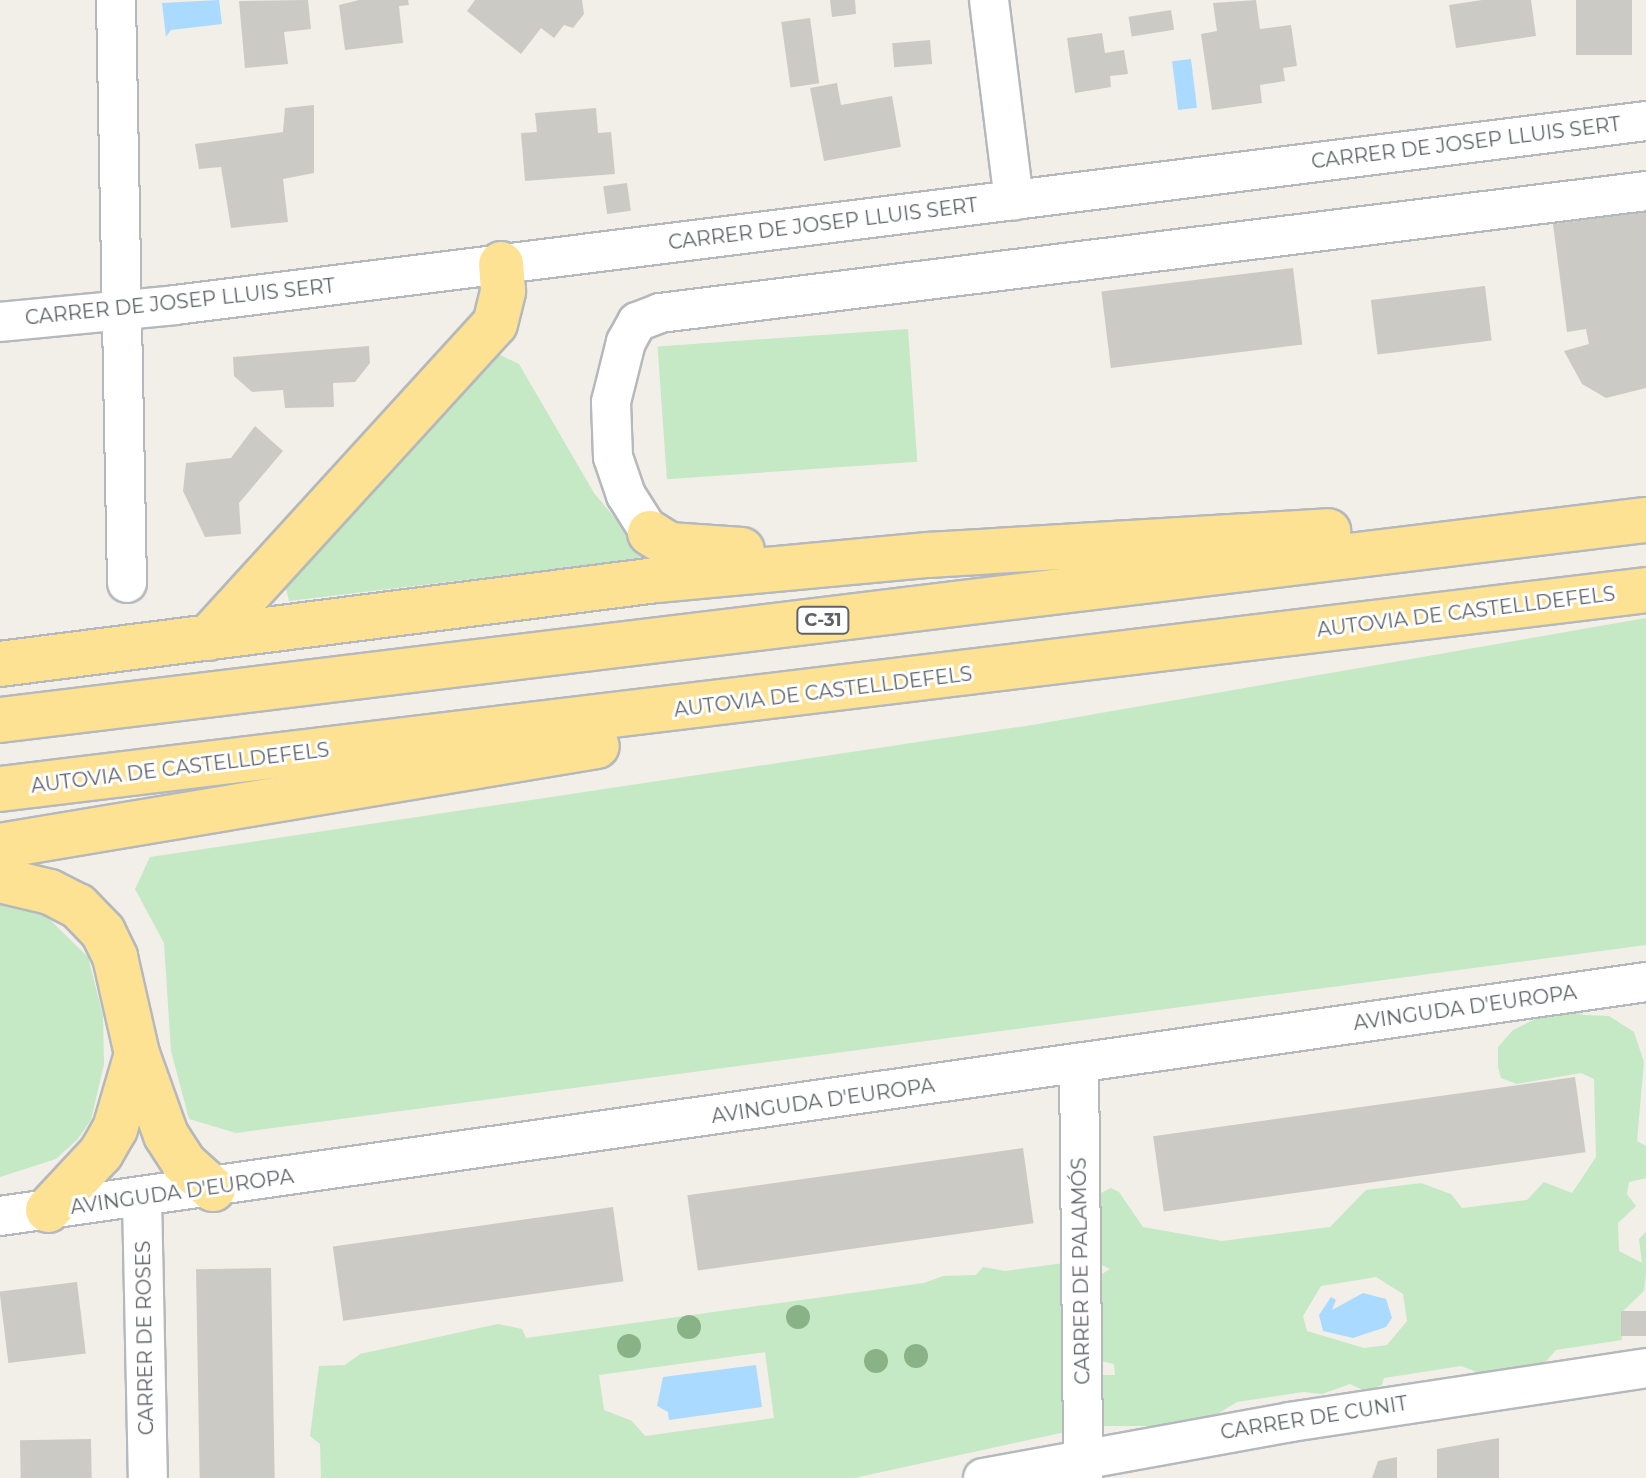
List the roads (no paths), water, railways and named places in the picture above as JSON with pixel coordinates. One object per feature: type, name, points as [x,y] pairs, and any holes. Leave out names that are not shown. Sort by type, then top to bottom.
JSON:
[{"type":"highway","points":[[208,638],[495,324],[503,291],[501,264]]},
{"type":"highway","points":[[0,664],[657,580],[928,555],[1646,518]]},
{"type":"highway","name":"C-31","points":[[0,720],[1646,518]]},
{"type":"highway","points":[[650,533],[669,545],[693,548],[928,555]]},
{"type":"highway","name":"AUTOVIA DE CASTELLDEFELS","points":[[0,789],[1010,671],[1646,590]]},
{"type":"highway","points":[[0,643],[133,648]]},
{"type":"highway","points":[[0,846],[470,769],[1010,671]]},
{"type":"highway","points":[[0,880],[50,892],[78,906],[103,932],[124,984],[137,1054],[166,1135],[184,1163],[213,1189]]},
{"type":"highway","points":[[48,1210],[101,1153],[115,1129],[137,1054]]},
{"type":"street","points":[[116,0],[127,583]]},
{"type":"street","points":[[989,0],[1014,200]]},
{"type":"street","name":"CARRER DE JOSEP LLUIS SERT","points":[[0,322],[501,264],[1646,121]]},
{"type":"street","points":[[650,533],[626,495],[613,457],[611,402],[626,342],[637,322],[660,313],[1646,191]]},
{"type":"street","name":"AVINGUDA D'EUROPA","points":[[0,1216],[213,1189],[1646,982]]},
{"type":"street","name":"CARRER DE PALAMÓS","points":[[1079,1064],[1083,1468]]},
{"type":"street","name":"CARRER DE ROSES","points":[[142,1198],[148,1478]]},
{"type":"street","name":"CARRER DE CUNIT","points":[[983,1478],[1083,1468],[1646,1368]]},
{"type":"water","points":[[219,0],[222,24],[171,30],[166,37],[162,3]]},
{"type":"water","points":[[1191,59],[1197,108],[1178,110],[1172,61]]},
{"type":"water","points":[[1363,1293],[1386,1299],[1392,1318],[1386,1327],[1353,1338],[1323,1331],[1319,1315],[1331,1297],[1336,1300],[1332,1310]]},
{"type":"water","points":[[756,1365],[762,1407],[669,1420],[668,1412],[657,1406],[663,1377]]}]
